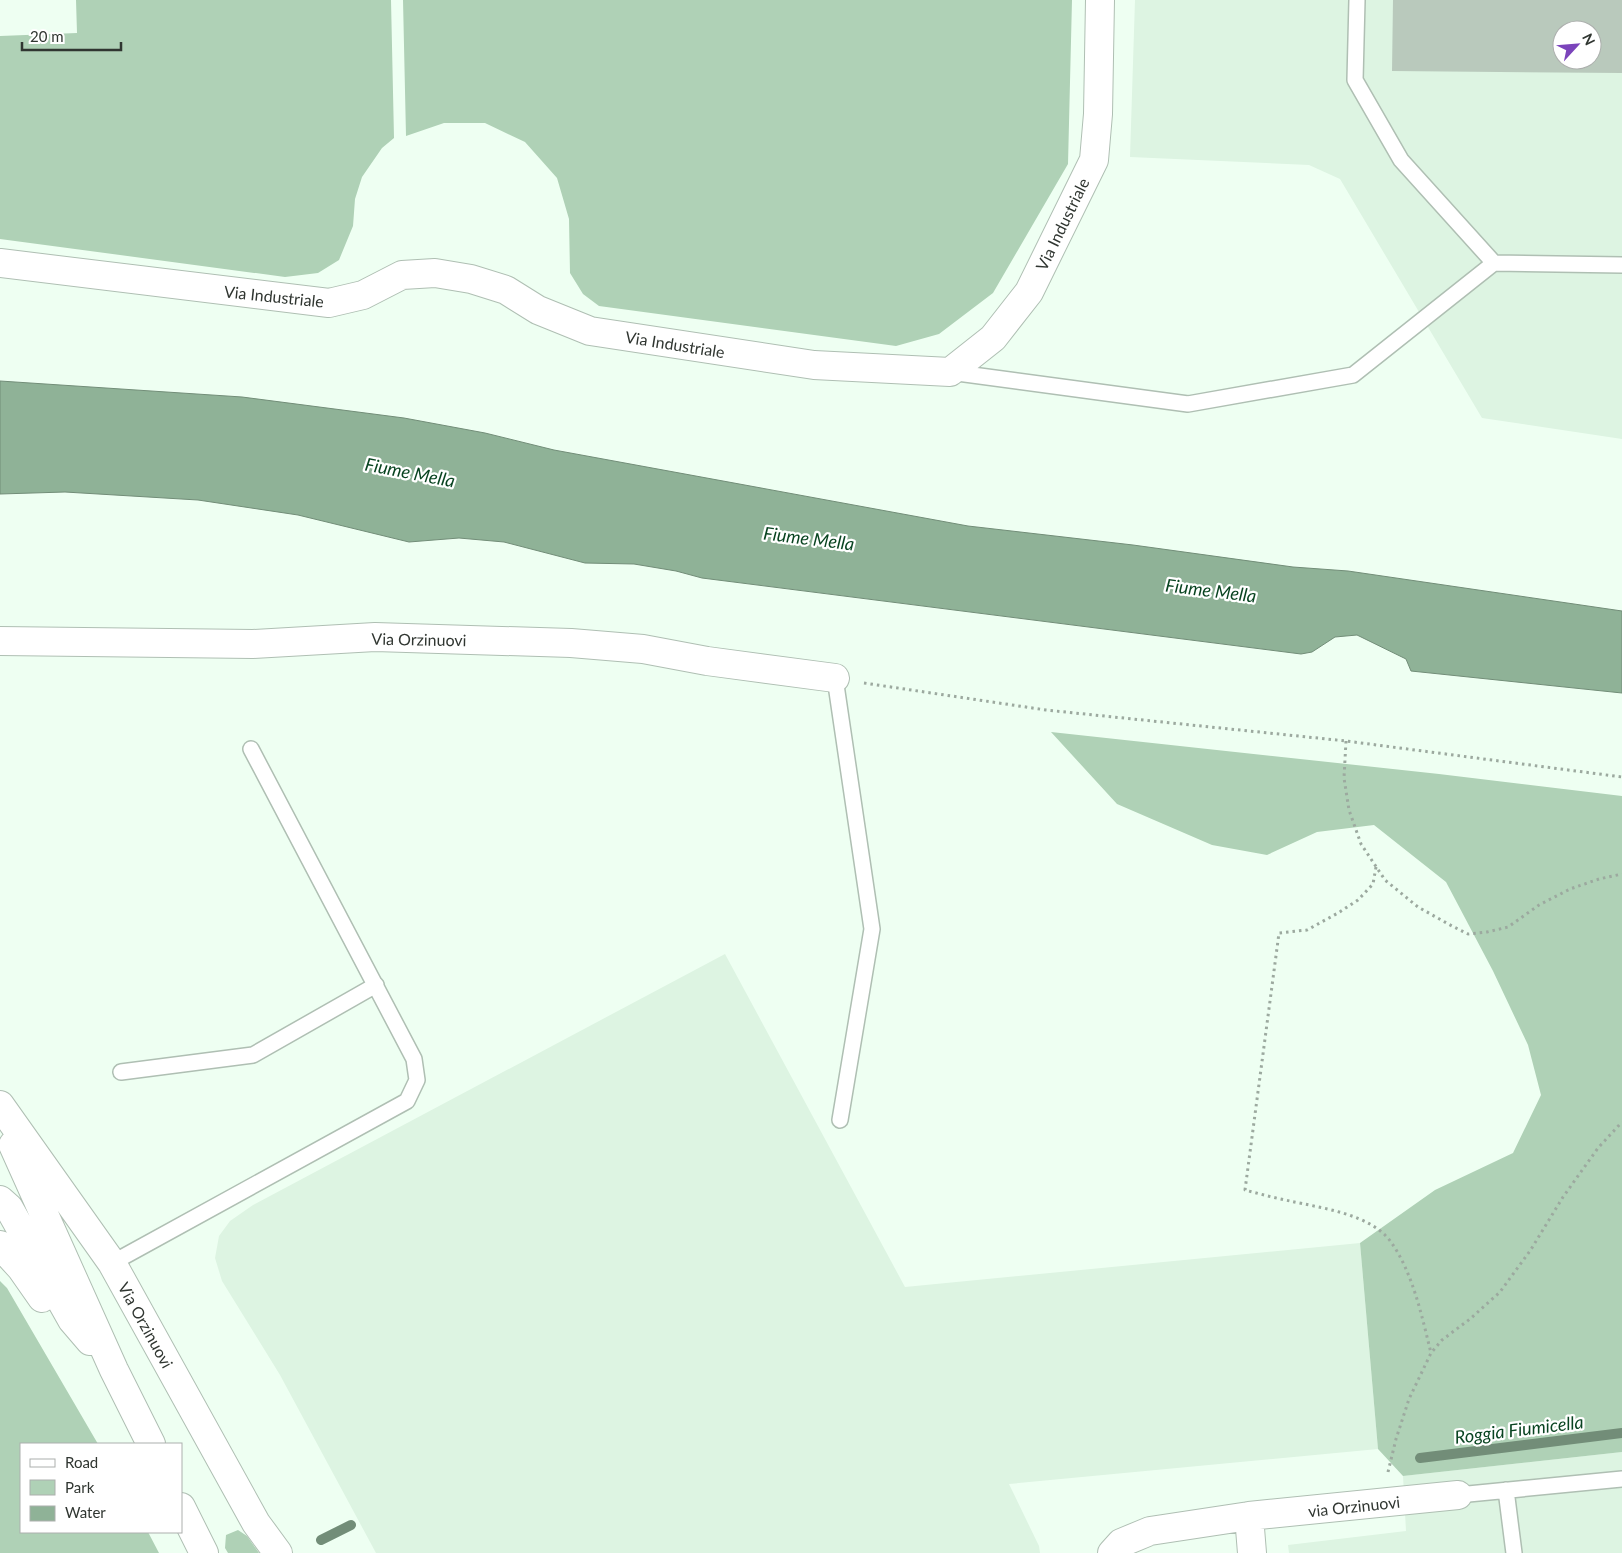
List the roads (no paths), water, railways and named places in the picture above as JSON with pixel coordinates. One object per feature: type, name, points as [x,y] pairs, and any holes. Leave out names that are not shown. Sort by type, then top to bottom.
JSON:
[{"type":"street","name":"Via Industriale","points":[[0,263],[329,303],[364,295],[402,276],[435,273],[471,279],[506,290],[538,310],[590,331],[814,365],[950,372],[993,338],[1029,292],[1094,160],[1098,114],[1100,0]]},
{"type":"street","name":"Via Orzinuovi","points":[[0,641],[253,644],[374,637],[571,643],[643,649],[707,661],[835,678]]},
{"type":"street","name":"Via Orzinuovi","points":[[0,1105],[112,1263],[256,1522],[278,1553]]},
{"type":"street","points":[[0,1116],[114,1370],[150,1443]]},
{"type":"street","points":[[0,1200],[8,1208],[72,1320],[114,1370]]},
{"type":"street","points":[[0,1245],[21,1268],[40,1294],[56,1324],[114,1370]]},
{"type":"street","name":"via Orzinuovi","points":[[1112,1553],[1121,1543],[1150,1531],[1249,1516],[1458,1495]]},
{"type":"street","points":[[182,1509],[204,1553]]},
{"type":"street","points":[[1249,1516],[1252,1553]]},
{"type":"lane","points":[[1356,0],[1355,80],[1400,160],[1494,263]]},
{"type":"lane","points":[[950,372],[1188,404],[1353,375],[1494,263],[1622,266]]},
{"type":"lane","points":[[835,678],[872,929],[840,1120]]},
{"type":"lane","points":[[112,1263],[407,1101],[417,1080],[414,1059],[251,749]]},
{"type":"lane","points":[[121,1072],[253,1055],[376,985]]},
{"type":"lane","points":[[1458,1495],[1622,1478]]},
{"type":"lane","points":[[1506,1490],[1514,1553]]},
{"type":"water","name":"Fiume Mella","points":[[0,381],[242,397],[404,418],[485,433],[554,450],[968,526],[1133,545],[1293,567],[1348,571],[1622,611],[1622,693],[1411,671],[1406,659],[1357,635],[1335,637],[1312,652],[1301,654],[702,578],[676,571],[634,564],[585,563],[504,542],[459,538],[409,542],[298,515],[198,500],[65,492],[0,494]]},
{"type":"waterway","name":"Roggia Fiumicella","points":[[1420,1458],[1622,1433]]},
{"type":"waterway","points":[[321,1540],[351,1525]]}]
